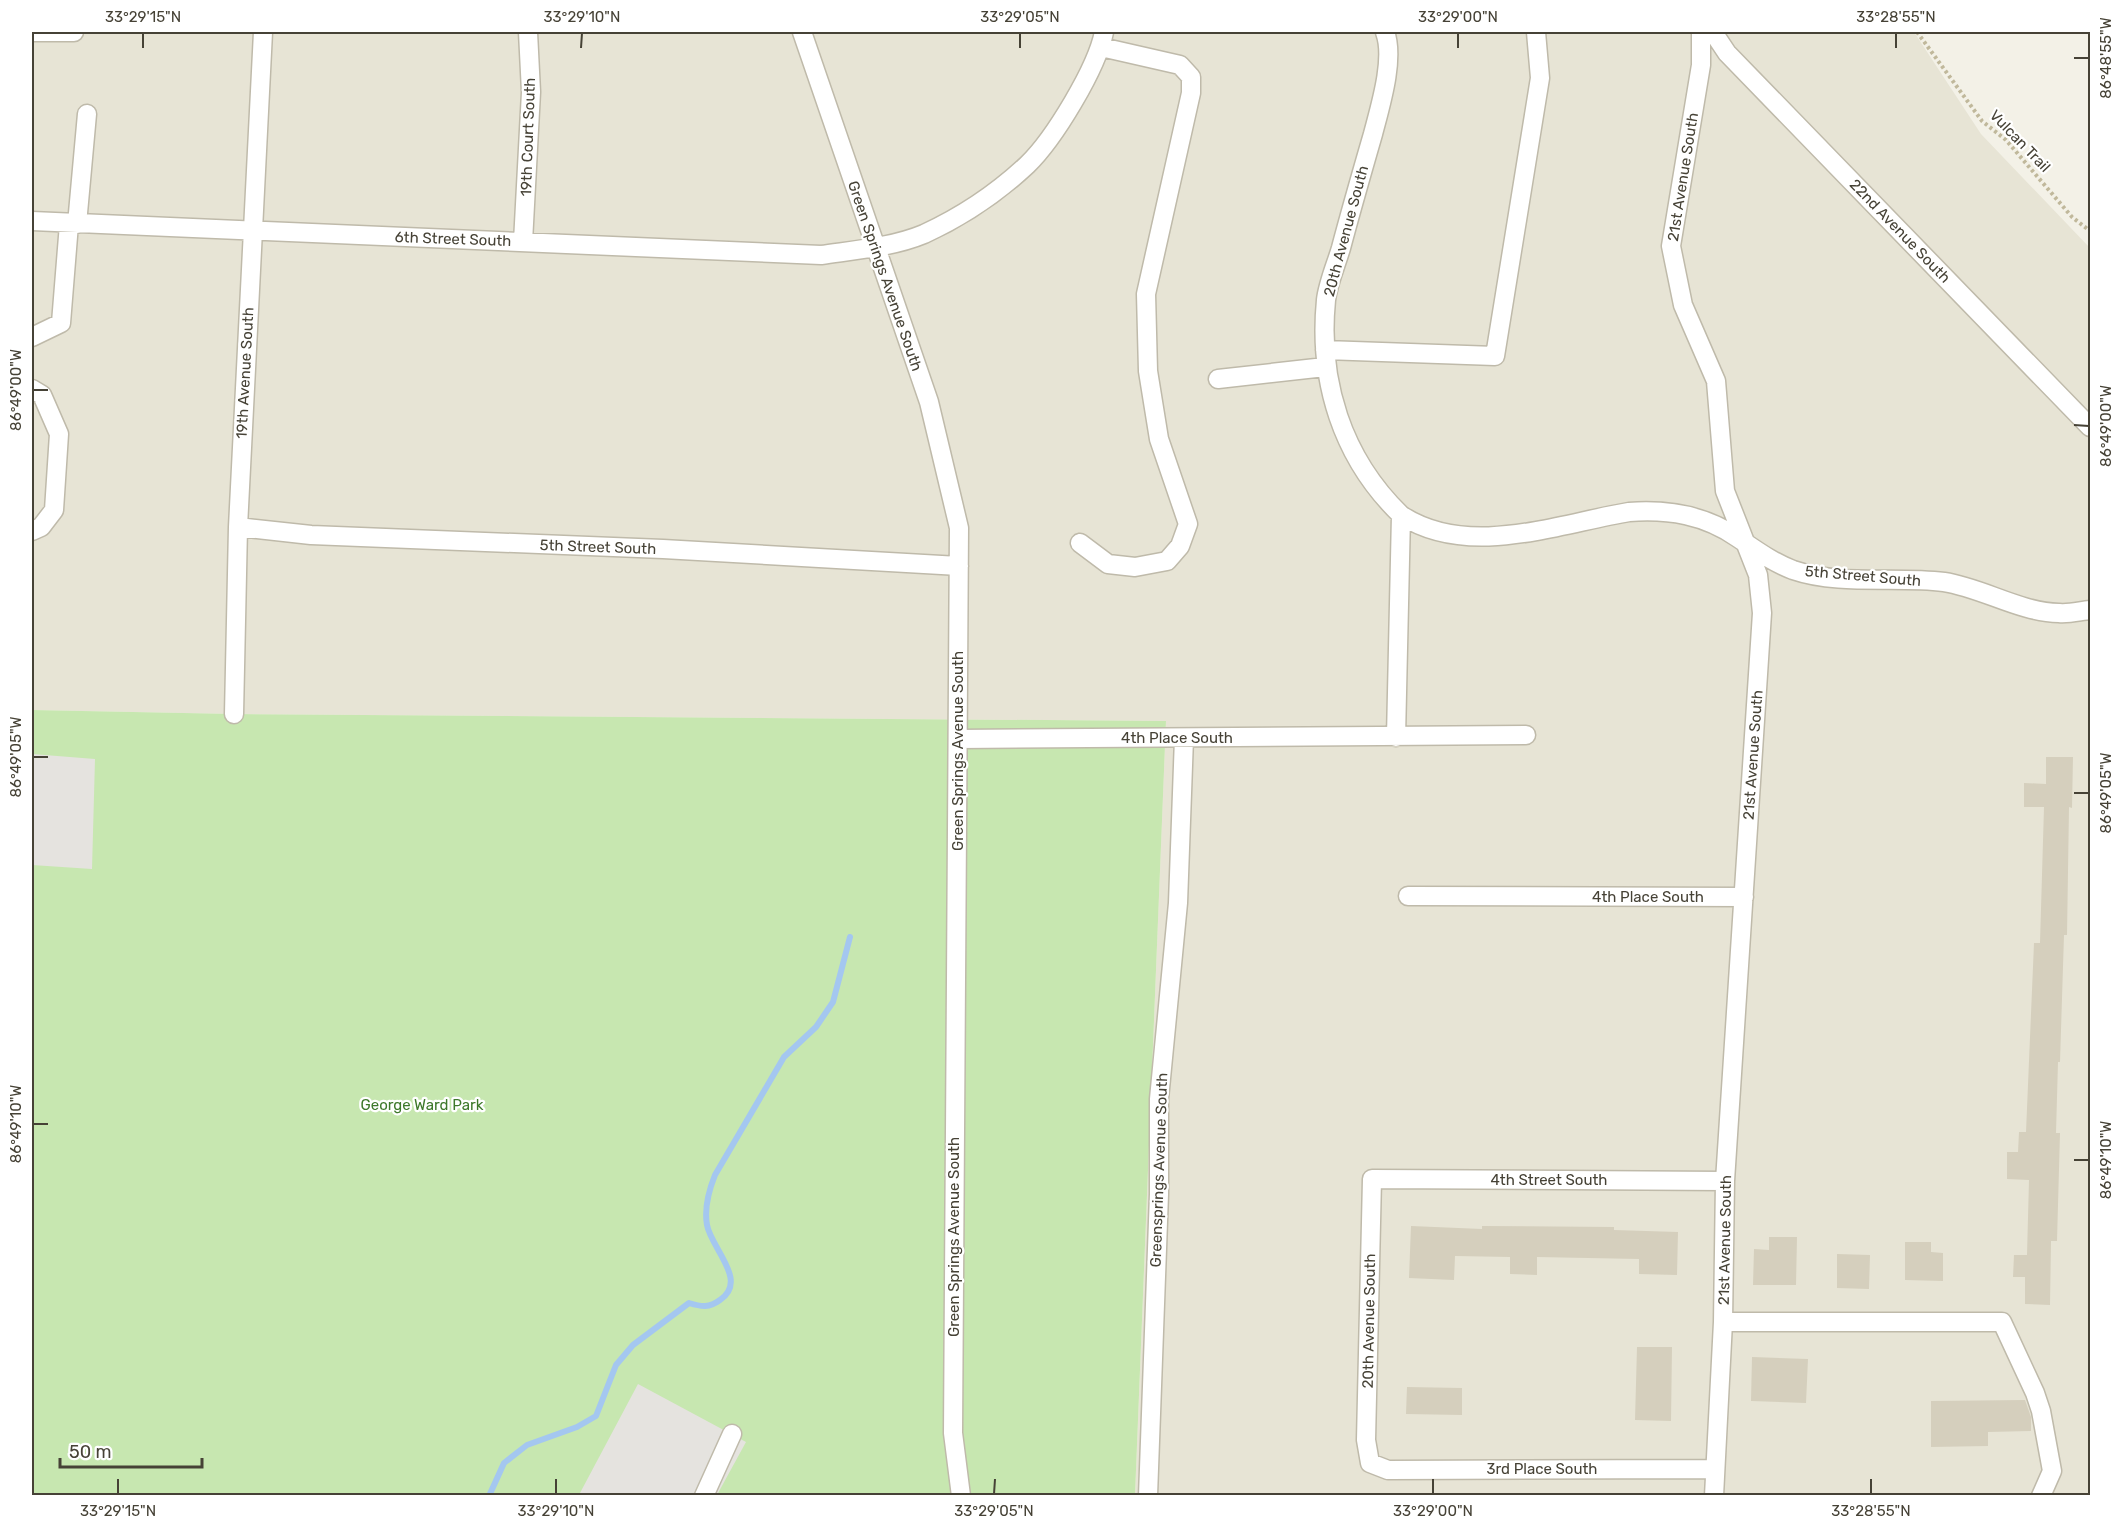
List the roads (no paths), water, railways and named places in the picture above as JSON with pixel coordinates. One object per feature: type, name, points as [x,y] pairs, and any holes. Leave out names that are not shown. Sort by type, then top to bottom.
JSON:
[{"type":"street","points":[[32,32],[74,32]]},
{"type":"street","name":"19th Avenue South","points":[[234,714],[238,527],[263,32]]},
{"type":"street","name":"19th Court South","points":[[523,242],[531,92],[528,32]]},
{"type":"street","name":"Green Springs Avenue South","points":[[802,32],[929,402],[959,528],[953,1433],[961,1496]]},
{"type":"street","name":"20th Avenue South","points":[[1386,32],[1386,87],[1326,298],[1325,358],[1339,423],[1352,450],[1383,498],[1401,515]]},
{"type":"street","points":[[1218,379],[1325,358],[1495,356],[1540,78],[1536,32]]},
{"type":"street","name":"21st Avenue South","points":[[1701,32],[1701,65],[1671,246],[1683,305],[1716,381],[1725,491],[1758,575],[1762,613],[1725,1181],[1723,1322],[1714,1496]]},
{"type":"street","name":"22nd Avenue South","points":[[1713,32],[1727,53],[2091,427]]},
{"type":"street","points":[[1080,543],[1108,564],[1135,567],[1167,561],[1180,546],[1188,524],[1159,439],[1148,371],[1146,294],[1191,93],[1191,77],[1180,65],[1102,39]]},
{"type":"street","name":"6th Street South","points":[[32,221],[821,255],[874,247],[922,235],[969,210],[1028,164],[1073,103],[1102,39]]},
{"type":"street","points":[[32,337],[61,323],[87,114]]},
{"type":"street","points":[[32,389],[42,395],[59,434],[54,510],[41,527],[32,531]]},
{"type":"street","name":"5th Street South","points":[[1401,515],[1444,532],[1479,537],[1503,537],[1586,519],[1648,511],[1690,515],[1712,523],[1778,564],[1796,571],[1827,576],[1942,582],[1966,586],[2038,610],[2059,613],[2091,610]]},
{"type":"street","points":[[1396,737],[1401,515]]},
{"type":"street","name":"5th Street South","points":[[238,527],[311,535],[663,549],[959,566]]},
{"type":"street","name":"4th Place South","points":[[958,739],[1526,735]]},
{"type":"street","name":"Greensprings Avenue South","points":[[1148,1496],[1159,1206],[1159,1099],[1178,903],[1184,738]]},
{"type":"street","name":"4th Place South","points":[[1408,896],[1744,897]]},
{"type":"street","name":"20th Avenue South","points":[[1370,1463],[1366,1440],[1372,1179]]},
{"type":"street","name":"4th Street South","points":[[1372,1179],[1725,1181]]},
{"type":"street","points":[[1723,1322],[2002,1322],[2041,1411],[2052,1471],[2043,1495]]},
{"type":"street","points":[[705,1496],[732,1434]]},
{"type":"street","name":"3rd Place South","points":[[1370,1463],[1388,1470],[1715,1469]]},
{"type":"waterway","points":[[489,1496],[504,1463],[527,1445],[577,1427],[596,1416],[616,1365],[633,1345],[689,1303],[709,1306],[728,1292],[731,1284],[730,1274],[710,1234],[706,1219],[709,1193],[715,1175],[784,1057],[816,1027],[833,1002],[850,937]]},
{"type":"park label","name":"George Ward Park","points":[[422,1105]]}]
